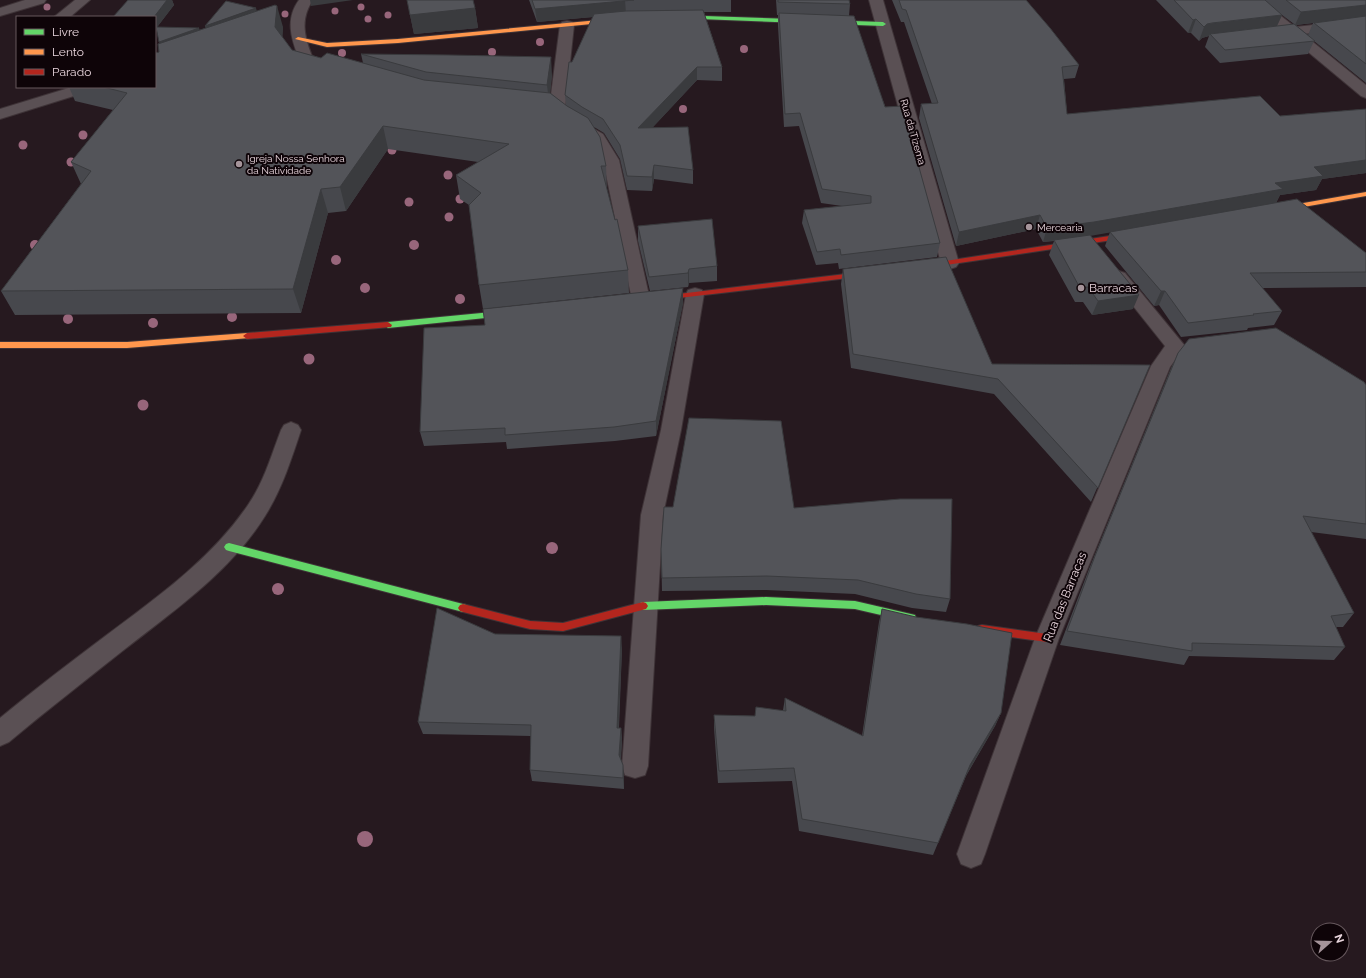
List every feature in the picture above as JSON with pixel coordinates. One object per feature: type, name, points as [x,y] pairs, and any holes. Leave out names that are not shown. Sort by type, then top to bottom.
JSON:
[{"type":"street","points":[[0,12],[39,0]]},
{"type":"street","points":[[62,16],[83,0]]},
{"type":"street","points":[[287,0],[297,10],[298,39],[306,59],[339,71]]},
{"type":"street","name":"Rua da Tizema","points":[[876,0],[950,263]]},
{"type":"street","points":[[1253,0],[1366,93]]},
{"type":"street","points":[[664,18],[738,18],[883,24]]},
{"type":"street","points":[[298,39],[327,45],[335,45],[398,41],[626,19]]},
{"type":"street","points":[[1261,36],[1366,23]]},
{"type":"street","points":[[567,25],[550,109],[597,137],[611,160],[638,300],[880,272]]},
{"type":"street","points":[[0,114],[55,92],[81,88]]},
{"type":"street","points":[[1264,212],[1366,194]]},
{"type":"street","points":[[911,268],[950,263],[1100,254],[1146,232]]},
{"type":"street","name":"Rua das Barracas","points":[[971,854],[1047,638],[1161,366],[1182,345],[1100,254]]},
{"type":"street","points":[[635,766],[652,515],[671,430],[695,294]]},
{"type":"street","points":[[0,345],[127,345],[448,320],[525,312]]},
{"type":"street","points":[[0,734],[41,699],[181,593],[229,547],[253,516],[271,486],[291,430]]},
{"type":"street","points":[[229,547],[530,625],[563,627],[645,605],[766,601],[855,605],[919,620]]},
{"type":"street","points":[[972,627],[1047,638]]},
{"type":"building","points":[[128,0],[167,0],[155,16],[114,16]]},
{"type":"building","points":[[407,0],[473,0],[475,8],[410,15]]},
{"type":"building","points":[[532,0],[634,0],[535,9]]},
{"type":"building","points":[[778,0],[849,0],[850,4],[778,2]]},
{"type":"building","points":[[899,0],[1026,0],[1079,65],[1062,67],[1067,114],[1260,96],[1280,116],[1366,109],[1366,160],[1314,167],[1323,176],[1275,183],[1283,189],[1094,222],[1047,228],[1040,215],[959,232],[921,104],[938,103],[906,10],[902,9]]},
{"type":"building","points":[[1174,0],[1265,0],[1282,15],[1212,23],[1207,24],[1204,27],[1196,19],[1193,20]]},
{"type":"building","points":[[1286,0],[1366,0],[1366,5],[1301,12]]},
{"type":"building","points":[[226,1],[256,8],[205,26]]},
{"type":"building","points":[[275,5],[277,6],[275,27],[292,50],[321,58],[327,53],[424,80],[550,93],[567,106],[588,118],[600,137],[606,166],[601,166],[615,220],[617,219],[628,270],[479,285],[469,205],[481,193],[456,175],[509,144],[383,126],[340,187],[321,189],[293,289],[1,291],[91,171],[71,162],[127,93],[107,88],[156,88],[156,53],[159,52],[158,44]]},
{"type":"building","points":[[703,10],[722,67],[697,67],[638,128],[688,127],[693,170],[654,165],[652,177],[627,176],[620,145],[603,119],[565,95],[569,62],[572,62],[594,14],[626,11]]},
{"type":"building","points":[[779,13],[854,16],[885,107],[902,106],[940,243],[841,255],[840,249],[817,252],[804,210],[871,203],[871,196],[822,189],[800,113],[785,114]]},
{"type":"building","points":[[1366,16],[1366,64],[1314,23]]},
{"type":"building","points":[[1294,24],[1315,41],[1225,50],[1210,34]]},
{"type":"building","points":[[156,27],[199,28],[159,42]]},
{"type":"building","points":[[361,54],[551,57],[547,85],[426,72]]},
{"type":"building","points":[[1297,199],[1366,253],[1366,272],[1250,273],[1282,311],[1188,323],[1165,291],[1161,291],[1110,232]]},
{"type":"building","points":[[712,219],[717,266],[689,269],[688,273],[649,277],[638,226]]},
{"type":"building","points":[[1090,235],[1139,295],[1098,301],[1088,287],[1080,288],[1054,240]]},
{"type":"building","points":[[946,257],[992,364],[1150,365],[1098,488],[998,379],[853,354],[843,269]]},
{"type":"building","points":[[683,288],[656,421],[614,427],[505,435],[505,428],[420,432],[424,328],[485,325],[483,309]]},
{"type":"building","points":[[1276,328],[1364,382],[1366,385],[1366,524],[1303,516],[1354,613],[1331,616],[1345,647],[1192,643],[1192,651],[1067,631],[1095,556],[1178,353],[1189,339]]},
{"type":"building","points":[[689,418],[781,421],[794,508],[900,499],[952,499],[950,599],[916,594],[858,580],[767,576],[662,578],[661,549],[664,507],[673,507]]},
{"type":"building","points":[[437,608],[495,634],[621,636],[617,728],[621,728],[619,755],[623,765],[623,778],[530,770],[531,725],[418,722]]},
{"type":"building","points":[[882,609],[916,617],[967,624],[1012,633],[1001,713],[970,765],[938,843],[802,819],[794,768],[719,771],[714,715],[755,716],[756,707],[786,711],[785,698],[863,736]]},
{"type":"traffic: fast","points":[[675,17],[883,24]]},
{"type":"traffic: fast","points":[[388,325],[513,313]]},
{"type":"traffic: fast","points":[[229,547],[463,608]]},
{"type":"traffic: fast","points":[[643,606],[766,601],[855,605],[911,618]]},
{"type":"traffic: slow","points":[[298,39],[327,45],[398,41],[620,20]]},
{"type":"traffic: slow","points":[[1275,210],[1366,194]]},
{"type":"traffic: slow","points":[[0,345],[127,345],[247,336]]},
{"type":"traffic: jam","points":[[919,267],[1136,234]]},
{"type":"traffic: jam","points":[[653,299],[871,273]]},
{"type":"traffic: jam","points":[[247,336],[388,325]]},
{"type":"traffic: jam","points":[[463,608],[530,625],[563,627],[643,606]]},
{"type":"traffic: jam","points":[[982,629],[1047,638]]},
{"type":"place","name":"Igreja Nossa Senhora da Natividade","points":[[239,164]]},
{"type":"place","name":"Mercearia","points":[[1029,227]]},
{"type":"place","name":"Barracas","points":[[1081,288]]}]
